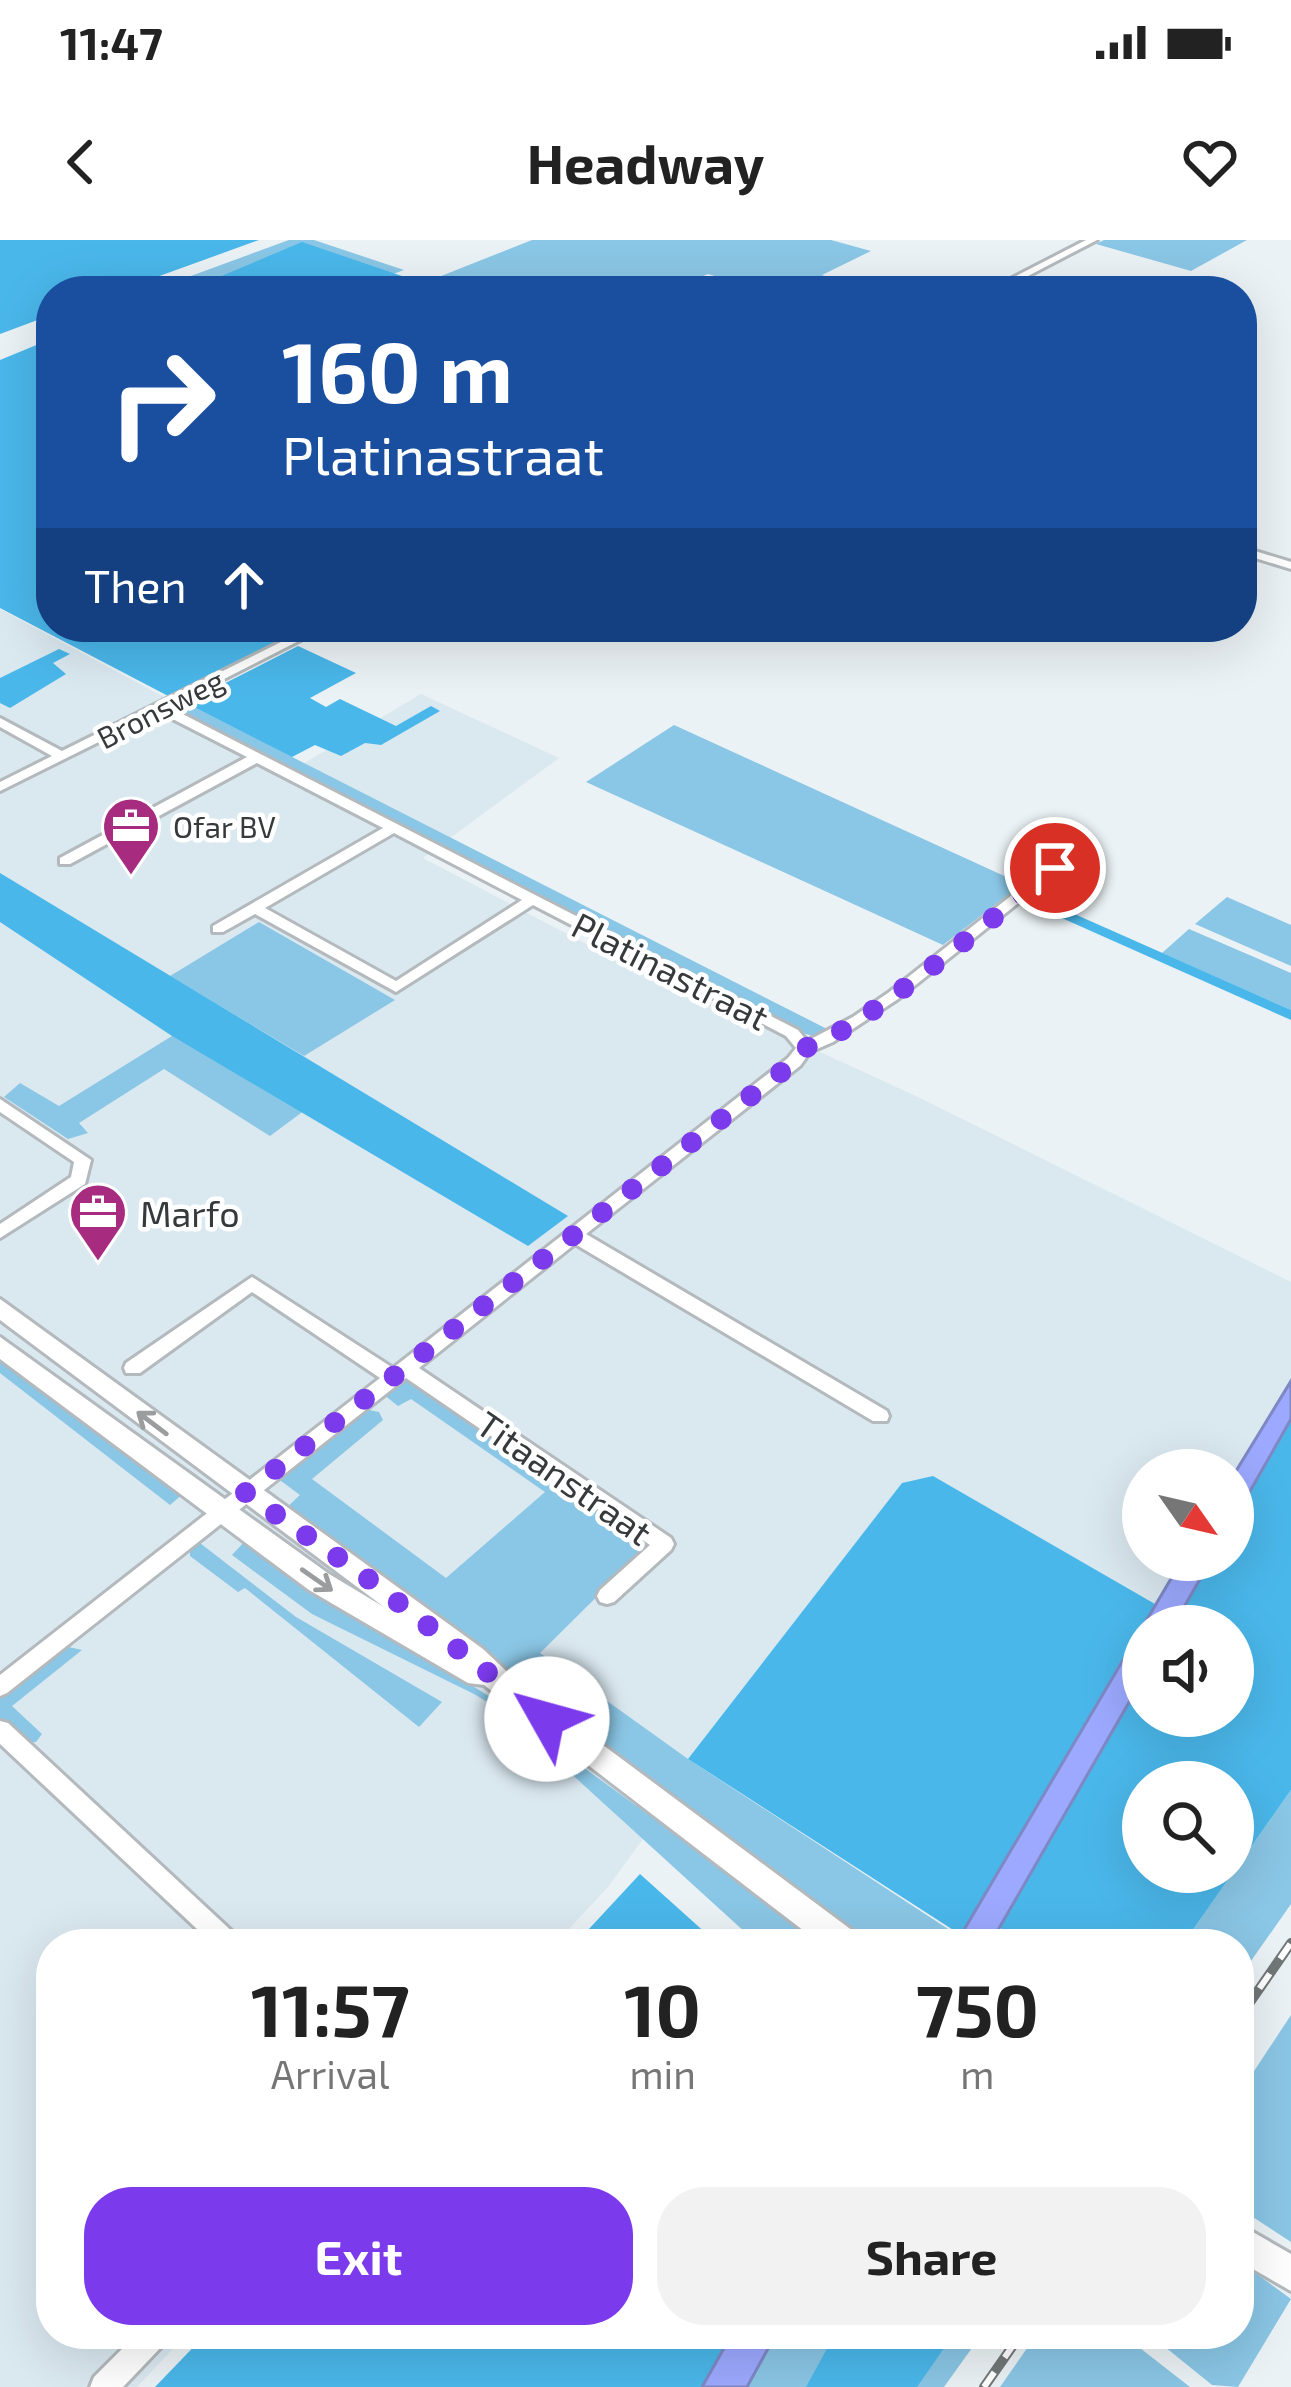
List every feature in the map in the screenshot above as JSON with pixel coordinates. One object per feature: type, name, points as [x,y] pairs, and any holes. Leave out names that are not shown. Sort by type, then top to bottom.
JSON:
[{"type":"main road","points":[[0,1307],[234,1502]]},
{"type":"main road","points":[[0,1346],[234,1502],[380,1587],[825,1929]]},
{"type":"main road","points":[[1254,2251],[1291,2274]]},
{"type":"street","points":[[1022,276],[1094,240]]},
{"type":"street","points":[[1257,555],[1291,566]]},
{"type":"street","name":"Bronsweg","points":[[0,787],[290,642]]},
{"type":"street","name":"Platinastraat","points":[[0,1687],[812,1046],[160,708]]},
{"type":"street","points":[[0,722],[62,757]]},
{"type":"street","points":[[64,861],[257,757]]},
{"type":"street","points":[[218,929],[395,827]]},
{"type":"street","points":[[812,1046],[1055,868]]},
{"type":"street","name":"Platinastraat","points":[[254,908],[396,987],[533,899]]},
{"type":"street","points":[[0,1104],[83,1160],[80,1180],[0,1232]]},
{"type":"street","points":[[574,1235],[880,1416]]},
{"type":"street","name":"Titaanstraat","points":[[134,1369],[252,1283],[398,1371],[664,1544],[608,1596]]},
{"type":"street","points":[[0,1730],[213,1929]]},
{"type":"street","points":[[104,2387],[141,2349]]},
{"type":"shaded area","points":[[0,240],[259,240],[159,276],[36,276],[36,321],[0,334]]},
{"type":"shaded area","points":[[289,240],[314,240],[404,270],[393,274],[248,264],[254,266],[227,276],[191,276]]},
{"type":"shaded area","points":[[532,240],[831,240],[871,251],[825,276],[441,276]]},
{"type":"shaded area","points":[[1104,240],[1247,240],[1191,271],[1096,244]]},
{"type":"shaded area","points":[[302,242],[402,276],[222,276]]},
{"type":"shaded area","points":[[36,345],[36,627],[0,608],[0,360]]},
{"type":"shaded area","points":[[0,609],[36,628],[36,642],[61,642],[296,768],[421,694],[559,758],[423,858],[590,946],[918,1097],[1291,1282],[1291,1381],[1249,1449],[1122,1449],[1122,1581],[1169,1581],[1155,1604],[933,1477],[902,1483],[608,1887],[569,1929],[36,1929],[36,2349],[173,2349],[137,2387],[0,2387]]},
{"type":"shaded area","points":[[65,642],[283,642],[172,698]]},
{"type":"shaded area","points":[[298,646],[356,673],[310,698],[326,707],[340,699],[396,726],[431,706],[440,711],[381,745],[365,743],[341,756],[315,745],[292,757],[186,703]]},
{"type":"shaded area","points":[[59,649],[70,654],[53,663],[66,674],[10,708],[0,703],[0,678]]},
{"type":"shaded area","points":[[186,703],[831,1031],[818,1038],[803,1033],[180,713]]},
{"type":"shaded area","points":[[674,725],[1022,884],[943,945],[586,782]]},
{"type":"shaded area","points":[[0,873],[568,1216],[528,1246],[172,1036],[0,922]]},
{"type":"shaded area","points":[[1027,893],[1291,1010],[1291,1020],[1019,899]]},
{"type":"shaded area","points":[[1227,897],[1291,925],[1291,966],[1195,924]]},
{"type":"shaded area","points":[[259,922],[395,1000],[304,1056],[170,976]]},
{"type":"shaded area","points":[[1189,929],[1291,973],[1291,1010],[1162,953]]},
{"type":"shaded area","points":[[172,1036],[305,1110],[270,1136],[164,1069],[79,1123],[88,1133],[68,1139],[4,1097],[20,1083],[59,1106]]},
{"type":"shaded area","points":[[0,1352],[185,1492],[170,1505],[0,1373]]},
{"type":"shaded area","points":[[407,1375],[651,1543],[540,1653],[688,1759],[948,1929],[846,1929],[397,1591],[282,1512],[300,1495],[277,1478],[364,1409],[379,1412],[383,1420],[312,1479],[446,1578],[545,1492],[411,1399],[398,1406],[383,1394]]},
{"type":"shaded area","points":[[1291,1381],[1291,1419],[1254,1484],[1254,1449],[1249,1449]]},
{"type":"shaded area","points":[[1291,1419],[1291,1790],[1254,1843],[1254,1761],[1122,1761],[1122,1893],[1219,1893],[1194,1929],[1000,1928],[1122,1715],[1122,1737],[1254,1737],[1254,1605],[1185,1605],[1199,1581],[1254,1581],[1254,1484]]},
{"type":"shaded area","points":[[933,1476],[1155,1604],[1122,1605],[1122,1660],[965,1929],[952,1929],[688,1759],[902,1483]]},
{"type":"shaded area","points":[[196,1540],[296,1617],[442,1702],[419,1727],[245,1588],[238,1592],[190,1556]]},
{"type":"shaded area","points":[[245,1541],[573,1753],[474,1694],[312,1614],[232,1555]]},
{"type":"shaded area","points":[[1170,1581],[1199,1581],[1185,1605],[1155,1605]]},
{"type":"shaded area","points":[[64,1646],[82,1650],[12,1706],[42,1734],[36,1742],[25,1743],[0,1719],[0,1698]]},
{"type":"shaded area","points":[[1122,1662],[1122,1715],[999,1929],[965,1929]]},
{"type":"shaded area","points":[[510,1718],[805,1929],[742,1929]]},
{"type":"shaded area","points":[[1291,1790],[1291,1904],[1254,1957],[1254,1929],[1194,1929],[1219,1893],[1254,1893],[1254,1843]]},
{"type":"shaded area","points":[[640,1874],[701,1929],[589,1929]]},
{"type":"shaded area","points":[[1291,2015],[1291,2242],[1254,2218],[1254,2071]]},
{"type":"shaded area","points":[[1254,2272],[1291,2299],[1238,2387],[1212,2385],[1168,2349],[1254,2349]]},
{"type":"shaded area","points":[[192,2349],[724,2349],[702,2387],[155,2387]]},
{"type":"shaded area","points":[[724,2349],[768,2349],[747,2387],[702,2387]]},
{"type":"shaded area","points":[[768,2349],[971,2349],[944,2387],[747,2387]]},
{"type":"shaded area","points":[[827,2349],[944,2349],[917,2387],[806,2387]]},
{"type":"shaded area","points":[[1027,2349],[1141,2349],[1190,2387],[1000,2387]]},
{"type":"railway","points":[[1254,1996],[1291,1943]]},
{"type":"railway","points":[[984,2387],[1011,2349]]},
{"type":"place","name":"Ofar BV","points":[[131,877]]},
{"type":"place","name":"Marfo","points":[[98,1263]]},
{"type":"route","points":[[547,1719],[473,1657],[245,1493],[794,1062],[804,1048],[821,1044],[873,1007],[1055,868]]}]
